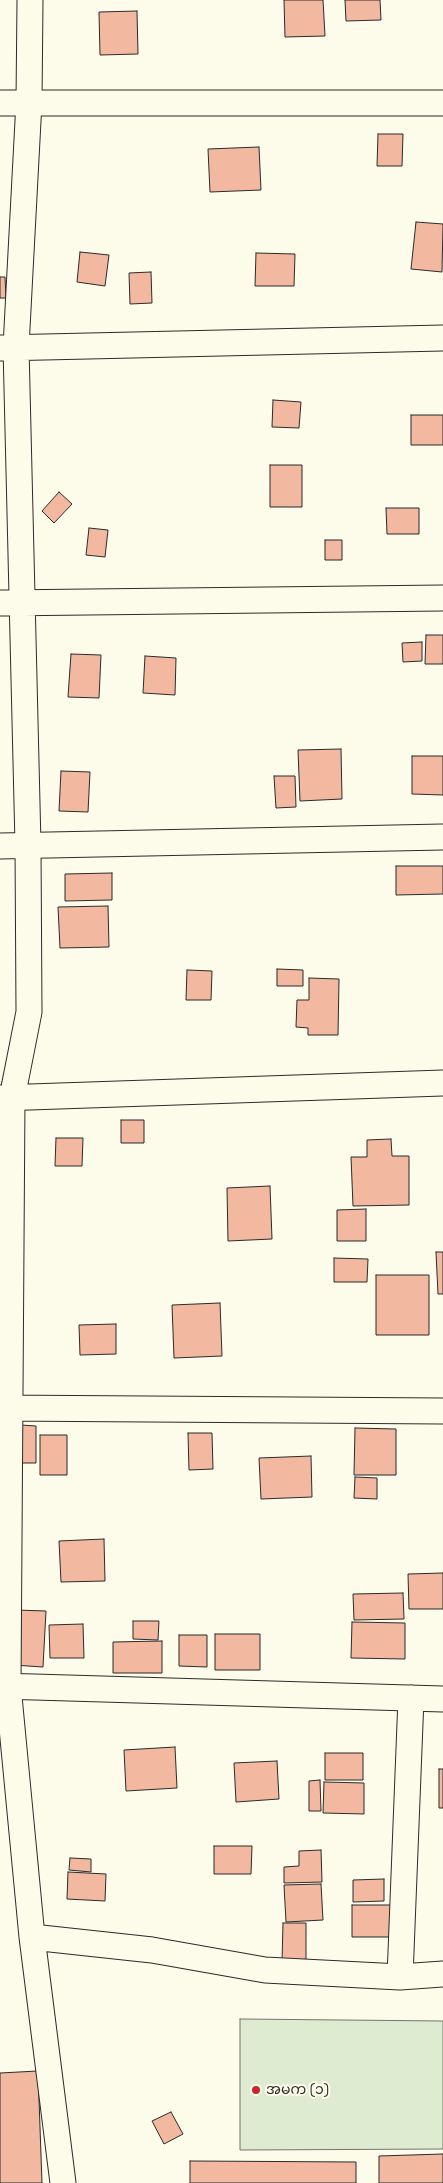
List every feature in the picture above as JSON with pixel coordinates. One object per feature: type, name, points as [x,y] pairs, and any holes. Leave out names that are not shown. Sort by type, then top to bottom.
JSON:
[{"type":"street","points":[[30,0],[28,102],[8,347],[11,603],[28,846],[28,1012],[6,1098],[4,1686],[32,1937],[63,2183]]},
{"type":"street","points":[[0,103],[443,102]]},
{"type":"street","points":[[8,347],[443,338]]},
{"type":"street","points":[[11,603],[443,598]]},
{"type":"street","points":[[0,846],[443,837]]},
{"type":"street","points":[[6,1098],[443,1083]]},
{"type":"street","points":[[5,1409],[443,1411]]},
{"type":"street","points":[[4,1686],[443,1699]]},
{"type":"street","points":[[400,1977],[411,1698]]},
{"type":"street","points":[[32,1937],[152,1950],[265,1970],[400,1977],[443,1974]]},
{"type":"green space","points":[[240,2019],[443,2021],[443,2149],[240,2150]]},
{"type":"building","points":[[284,0],[323,0],[325,36],[285,37]]},
{"type":"building","points":[[345,0],[380,0],[381,20],[346,21]]},
{"type":"building","points":[[137,11],[138,54],[100,55],[99,12]]},
{"type":"building","points":[[378,134],[403,134],[402,166],[377,166]]},
{"type":"building","points":[[259,147],[261,190],[210,192],[208,149]]},
{"type":"building","points":[[416,222],[443,224],[442,272],[411,269]]},
{"type":"building","points":[[80,252],[109,255],[105,286],[77,282]]},
{"type":"building","points":[[256,253],[295,254],[294,286],[255,286]]},
{"type":"building","points":[[151,272],[152,303],[130,304],[129,273]]},
{"type":"building","points":[[0,277],[5,277],[6,298],[0,298]]},
{"type":"building","points":[[273,400],[301,402],[299,428],[272,427]]},
{"type":"building","points":[[411,415],[443,415],[443,445],[411,445]]},
{"type":"building","points":[[270,465],[302,465],[302,507],[270,507]]},
{"type":"building","points":[[59,492],[72,504],[54,523],[42,511]]},
{"type":"building","points":[[386,508],[419,508],[419,534],[387,534]]},
{"type":"building","points":[[89,528],[108,530],[105,557],[86,555]]},
{"type":"building","points":[[325,540],[342,540],[342,560],[325,560]]},
{"type":"building","points":[[426,635],[443,635],[443,664],[425,664]]},
{"type":"building","points":[[422,642],[422,661],[403,662],[402,643]]},
{"type":"building","points":[[71,654],[101,655],[99,698],[68,697]]},
{"type":"building","points":[[145,656],[176,658],[175,695],[143,693]]},
{"type":"building","points":[[341,749],[342,799],[300,801],[298,750]]},
{"type":"building","points":[[412,756],[443,756],[443,795],[412,794]]},
{"type":"building","points":[[61,771],[90,772],[88,812],[59,811]]},
{"type":"building","points":[[274,776],[295,776],[296,807],[276,808]]},
{"type":"building","points":[[396,866],[443,866],[443,894],[396,895]]},
{"type":"building","points":[[112,873],[112,900],[65,901],[65,874]]},
{"type":"building","points":[[108,906],[109,947],[60,948],[58,907]]},
{"type":"building","points":[[277,969],[303,970],[303,986],[277,986]]},
{"type":"building","points":[[187,970],[212,971],[211,1000],[186,1000]]},
{"type":"building","points":[[309,978],[339,979],[338,1035],[308,1035],[308,1028],[296,1027],[297,1000],[309,1000]]},
{"type":"building","points":[[121,1120],[144,1120],[144,1143],[121,1143]]},
{"type":"building","points":[[56,1138],[83,1138],[82,1166],[55,1166]]},
{"type":"building","points":[[391,1139],[392,1156],[409,1156],[409,1205],[353,1206],[351,1157],[367,1157],[367,1140]]},
{"type":"building","points":[[270,1186],[272,1239],[228,1241],[227,1188]]},
{"type":"building","points":[[366,1209],[366,1241],[337,1241],[337,1210]]},
{"type":"building","points":[[436,1252],[443,1252],[443,1294],[438,1294]]},
{"type":"building","points":[[334,1258],[368,1259],[367,1282],[334,1282]]},
{"type":"building","points":[[376,1275],[429,1275],[429,1335],[376,1335]]},
{"type":"building","points":[[220,1303],[222,1356],[174,1358],[172,1305]]},
{"type":"building","points":[[116,1324],[116,1354],[80,1355],[79,1325]]},
{"type":"building","points":[[21,1425],[36,1426],[36,1463],[21,1463]]},
{"type":"building","points":[[355,1428],[396,1429],[396,1475],[354,1475]]},
{"type":"building","points":[[188,1433],[212,1433],[213,1469],[189,1470]]},
{"type":"building","points":[[40,1435],[67,1435],[67,1475],[40,1475]]},
{"type":"building","points":[[311,1456],[312,1497],[261,1499],[259,1458]]},
{"type":"building","points":[[355,1477],[377,1478],[377,1499],[354,1498]]},
{"type":"building","points":[[104,1539],[105,1581],[61,1582],[59,1541]]},
{"type":"building","points":[[443,1573],[443,1609],[409,1609],[408,1574]]},
{"type":"building","points":[[403,1593],[404,1619],[354,1620],[353,1594]]},
{"type":"building","points":[[16,1610],[46,1611],[43,1667],[13,1665]]},
{"type":"building","points":[[133,1621],[159,1621],[158,1640],[133,1639]]},
{"type":"building","points":[[352,1622],[405,1623],[405,1659],[351,1658]]},
{"type":"building","points":[[83,1624],[84,1658],[50,1658],[49,1625]]},
{"type":"building","points":[[215,1634],[260,1634],[260,1670],[215,1670]]},
{"type":"building","points":[[179,1635],[207,1635],[207,1667],[179,1666]]},
{"type":"building","points":[[162,1641],[162,1673],[113,1673],[113,1642]]},
{"type":"building","points":[[175,1747],[177,1788],[126,1791],[124,1750]]},
{"type":"building","points":[[325,1753],[363,1753],[363,1780],[325,1780]]},
{"type":"building","points":[[277,1761],[279,1799],[236,1802],[234,1763]]},
{"type":"building","points":[[439,1769],[443,1769],[443,1808],[439,1808]]},
{"type":"building","points":[[320,1780],[321,1811],[309,1811],[309,1781]]},
{"type":"building","points":[[324,1782],[364,1783],[364,1814],[323,1813]]},
{"type":"building","points":[[214,1846],[252,1846],[251,1874],[214,1874]]},
{"type":"building","points":[[321,1850],[322,1882],[284,1883],[284,1867],[299,1866],[299,1851]]},
{"type":"building","points":[[70,1858],[91,1859],[91,1872],[69,1870]]},
{"type":"building","points":[[68,1872],[106,1874],[105,1901],[67,1899]]},
{"type":"building","points":[[384,1879],[384,1901],[353,1902],[353,1880]]},
{"type":"building","points":[[321,1884],[323,1920],[286,1922],[284,1885]]},
{"type":"building","points":[[352,1905],[394,1905],[393,1937],[352,1937]]},
{"type":"building","points":[[283,1923],[306,1923],[306,1962],[282,1962]]},
{"type":"building","points":[[38,2071],[42,2183],[0,2183],[0,2073]]},
{"type":"building","points":[[171,2112],[183,2134],[164,2144],[152,2121]]},
{"type":"building","points":[[443,2154],[443,2183],[379,2183],[379,2156]]},
{"type":"building","points":[[190,2161],[356,2162],[356,2183],[190,2183]]},
{"type":"place","name":"အမက (၁)","points":[[256,2090]]}]
